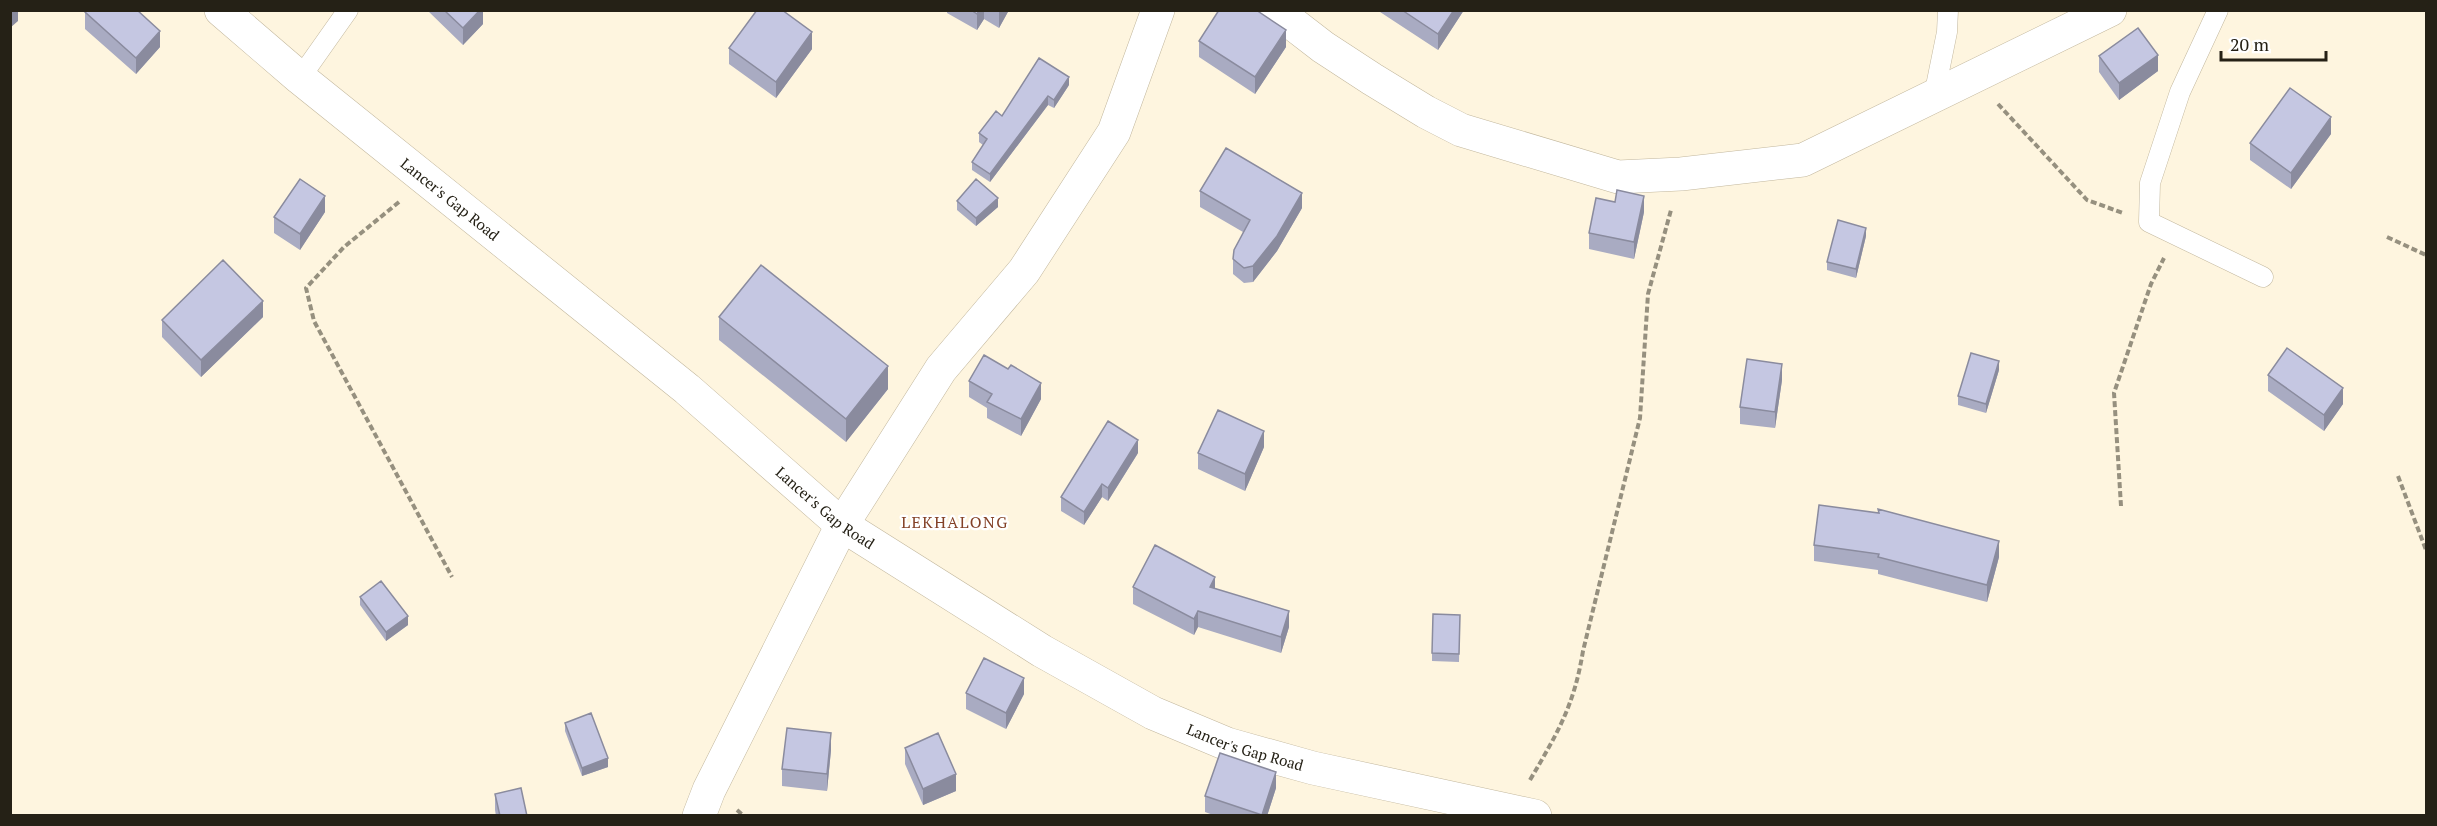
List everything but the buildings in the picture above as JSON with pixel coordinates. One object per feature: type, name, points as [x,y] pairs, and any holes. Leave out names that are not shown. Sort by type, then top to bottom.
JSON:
[{"type":"street","name":"Lancer's Gap Road","points":[[221,10],[300,78],[687,389],[842,525],[1042,651],[1154,713],[1227,744],[1313,768],[1524,813]]},
{"type":"street","points":[[699,816],[709,790],[842,525],[941,369],[1024,271],[1114,132],[1158,10]]},
{"type":"street","points":[[1275,10],[1352,67],[1426,112],[1461,130],[1618,177],[1681,174],[1803,160],[2110,10]]},
{"type":"lane","points":[[300,78],[348,10]]},
{"type":"lane","points":[[1934,96],[1947,32],[1948,10]]},
{"type":"lane","points":[[2218,10],[2180,92],[2150,183],[2149,222],[2176,233],[2263,277]]},
{"type":"path","points":[[1987,102],[1998,103],[2087,200],[2149,222]]},
{"type":"path","points":[[1524,813],[1576,688],[1640,418],[1648,294],[1681,174]]},
{"type":"path","points":[[427,179],[344,247],[306,288],[314,321],[452,577]]},
{"type":"path","points":[[2121,506],[2114,393],[2151,284],[2176,233]]},
{"type":"path","points":[[2387,237],[2427,255]]},
{"type":"path","points":[[2398,476],[2427,550]]},
{"type":"district","name":"LEKHALONG","points":[[955,522]]}]
